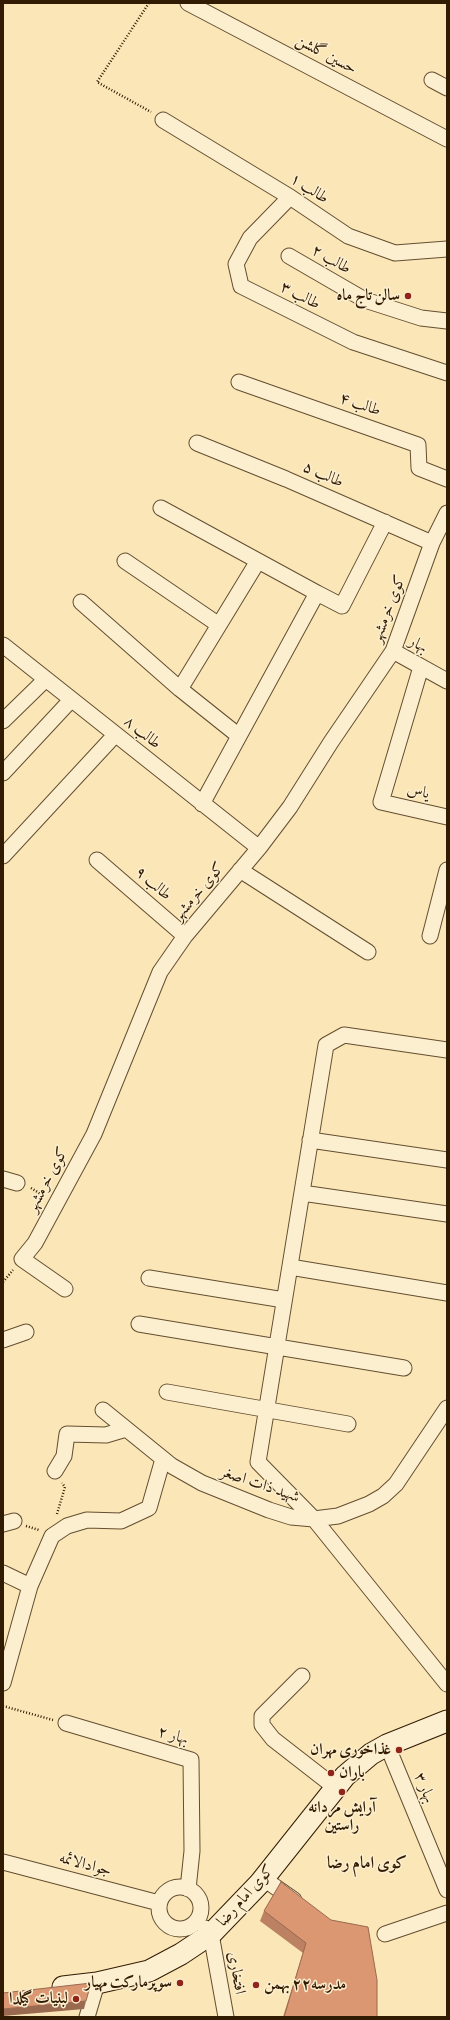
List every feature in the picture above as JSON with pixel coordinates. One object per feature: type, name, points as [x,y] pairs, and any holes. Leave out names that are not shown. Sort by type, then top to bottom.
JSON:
[{"type":"main road","name":"کوی امام رضا","points":[[42,1990],[97,1983],[149,1971],[181,1954],[205,1927],[264,1879],[345,1776],[371,1754],[387,1745],[446,1724]]},
{"type":"street","name":"حسین گلشن","points":[[188,3],[447,139]]},
{"type":"street","points":[[432,80],[447,88]]},
{"type":"street","name":"طالب ۱","points":[[163,120],[290,197],[348,236],[394,253],[447,249]]},
{"type":"street","name":"طالب ۳","points":[[290,197],[250,238],[236,264],[241,286],[353,342],[447,373]]},
{"type":"street","name":"طالب ۲","points":[[289,256],[365,300],[421,318],[447,322]]},
{"type":"street","name":"طالب ۴","points":[[239,382],[418,445],[419,468],[447,479]]},
{"type":"street","name":"طالب ۵","points":[[197,443],[286,479],[432,543]]},
{"type":"street","points":[[161,508],[342,606],[385,522]]},
{"type":"street","name":"کوی خرمشهر","points":[[66,1290],[22,1259],[35,1243],[94,1134],[160,972],[185,936],[290,807],[331,742],[393,651],[432,543],[447,513]]},
{"type":"street","points":[[126,561],[219,624]]},
{"type":"street","points":[[180,689],[258,561]]},
{"type":"street","points":[[202,804],[317,593]]},
{"type":"street","points":[[81,602],[180,689],[239,736]]},
{"type":"street","name":"طالب ۸","points":[[3,645],[258,848]]},
{"type":"street","name":"بهار","points":[[393,651],[447,681]]},
{"type":"street","name":"یاس","points":[[421,667],[381,802],[447,817]]},
{"type":"street","points":[[3,721],[46,679]]},
{"type":"street","points":[[3,773],[71,700]]},
{"type":"street","points":[[3,856],[115,735]]},
{"type":"street","name":"طالب ۹","points":[[97,860],[185,936]]},
{"type":"street","points":[[240,870],[368,952]]},
{"type":"street","points":[[430,936],[447,870]]},
{"type":"street","points":[[447,1050],[344,1035],[326,1045],[258,1462],[314,1519],[338,1516],[383,1496],[403,1475],[447,1408]]},
{"type":"street","points":[[310,1140],[447,1160]]},
{"type":"street","points":[[302,1193],[447,1214]]},
{"type":"street","points":[[290,1268],[447,1293]]},
{"type":"street","points":[[149,1278],[284,1300]]},
{"type":"street","points":[[139,1324],[404,1368]]},
{"type":"street","points":[[3,1340],[26,1332]]},
{"type":"street","points":[[167,1392],[348,1424]]},
{"type":"street","name":"شهید ذات اصغر","points":[[103,1410],[172,1466],[202,1483],[248,1502],[291,1517],[314,1519],[447,1684]]},
{"type":"street","points":[[55,1471],[64,1456],[67,1434],[106,1435],[126,1429]]},
{"type":"street","points":[[3,1683],[30,1586],[52,1536],[67,1526],[87,1520],[121,1521],[149,1508],[163,1459]]},
{"type":"street","points":[[3,1573],[30,1586]]},
{"type":"street","points":[[302,1676],[262,1716],[262,1725],[273,1739],[336,1788]]},
{"type":"street","name":"بهار ۲","points":[[66,1723],[191,1760],[192,1851],[188,1889]]},
{"type":"street","name":"بهار ۳","points":[[387,1745],[447,1890]]},
{"type":"street","name":"جوادالائمه","points":[[3,1862],[159,1903]]},
{"type":"street","points":[[264,1879],[303,1906]]},
{"type":"street","points":[[176,1887],[188,1889],[198,1897],[205,1927],[177,1930],[166,1925],[159,1915],[159,1903],[165,1892],[176,1887]]},
{"type":"street","points":[[385,1934],[447,1913]]},
{"type":"street","name":"افتخاری","points":[[205,1927],[226,2017]]},
{"type":"street","points":[[88,2017],[97,1983]]},
{"type":"path","points":[[149,3],[97,82],[163,120]]},
{"type":"path","points":[[10,1181],[39,1192],[56,1204]]},
{"type":"path","points":[[52,1536],[44,1526],[55,1518],[65,1487],[55,1471]]},
{"type":"path","points":[[8,1523],[52,1536]]},
{"type":"path","points":[[3,1706],[66,1723]]},
{"type":"building","points":[[281,1882],[331,1920],[368,1927],[377,1980],[377,2017],[284,2017],[306,1943],[264,1911]]},
{"type":"building","points":[[91,1983],[86,2001],[3,2009],[3,1993]]},
{"type":"place","name":"سالن تاج ماه","points":[[408,296]]},
{"type":"place","name":"غذاخوری مهران","points":[[399,1750]]},
{"type":"place","name":"باران","points":[[331,1773]]},
{"type":"place","name":"آرایش مردانه راستین","points":[[342,1792]]},
{"type":"place","name":"سوپرمارکت مهیار","points":[[180,1983]]},
{"type":"place","name":"مدرسه۲۲ بهمن","points":[[256,1985]]},
{"type":"place","name":"لبنیات گیلدا","points":[[76,1999]]},
{"type":"district","name":"کوی امام رضا","points":[[367,1864]]}]
